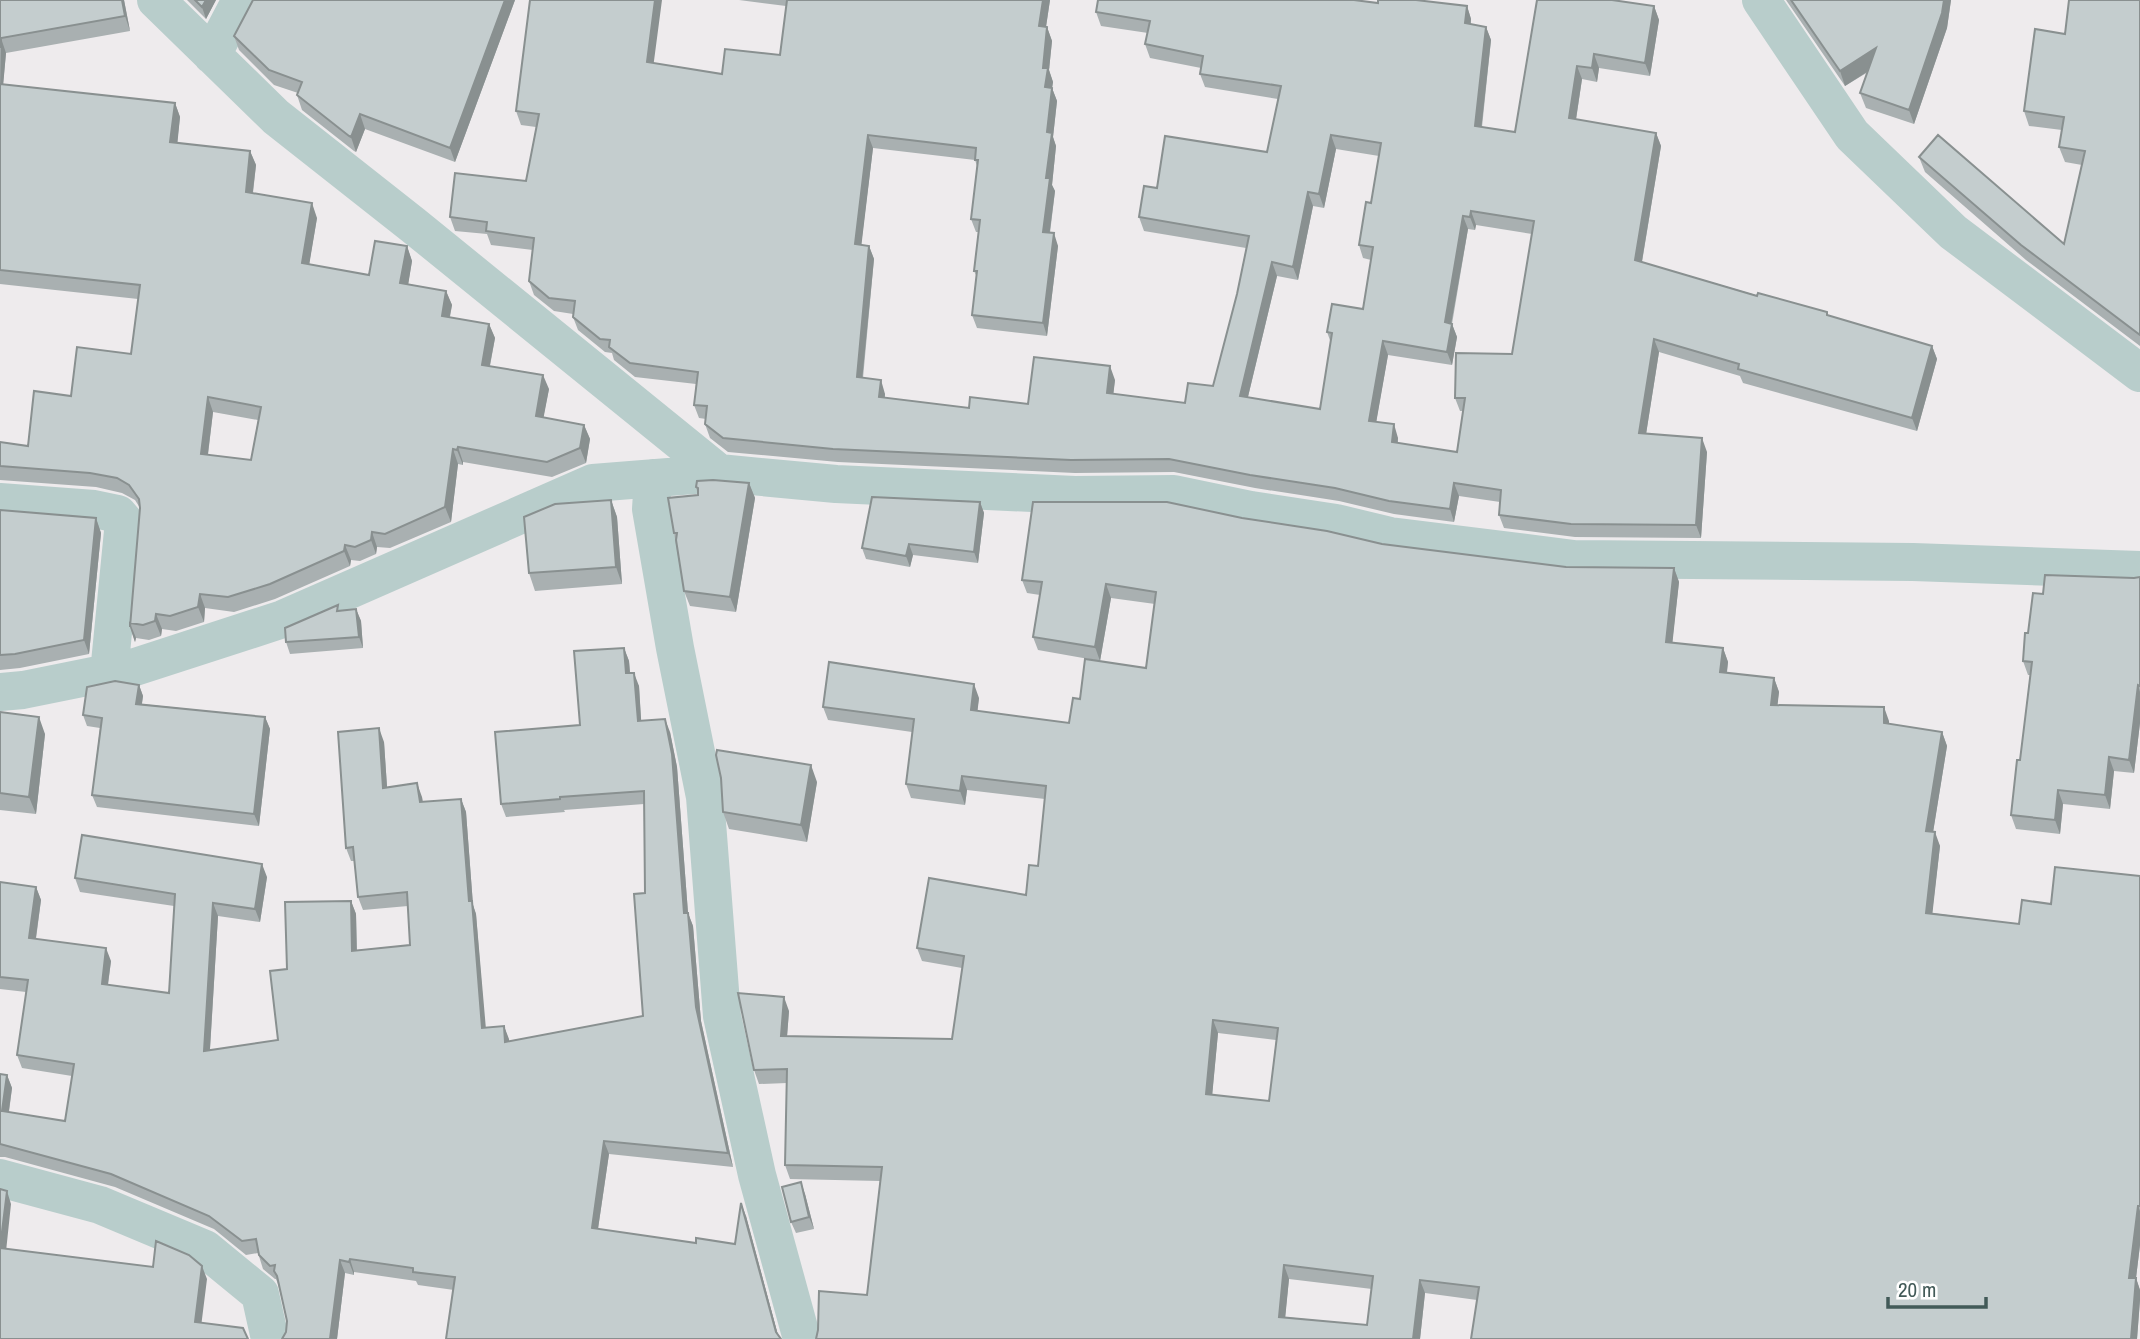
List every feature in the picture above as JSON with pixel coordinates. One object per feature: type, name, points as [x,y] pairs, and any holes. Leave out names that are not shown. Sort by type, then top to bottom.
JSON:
[{"type":"street","points":[[156,0],[276,117],[719,473]]},
{"type":"street","points":[[212,55],[241,0]]},
{"type":"street","points":[[1762,2],[1852,135],[1953,232],[2140,373]]},
{"type":"street","points":[[0,692],[23,690],[132,668],[283,619],[593,483],[719,473],[836,484],[1075,495],[1174,494],[1251,510],[1336,523],[1390,536],[1574,559],[1913,562],[2140,570]]},
{"type":"street","points":[[653,478],[651,509],[705,797],[722,1017],[757,1175],[802,1339]]},
{"type":"street","points":[[0,502],[94,509],[118,514],[124,521],[109,673]]},
{"type":"street","points":[[0,1178],[100,1205],[205,1249],[260,1294],[270,1339]]},
{"type":"building","points":[[0,0],[122,0],[125,16],[1,38],[0,48]]},
{"type":"building","points":[[195,0],[206,0],[202,7]]},
{"type":"building","points":[[253,0],[505,0],[450,148],[360,114],[351,137],[349,136],[297,95],[302,82],[269,70],[234,36]]},
{"type":"building","points":[[530,0],[655,0],[647,62],[722,74],[725,49],[780,55],[787,0],[1043,0],[1039,26],[1047,27],[1043,68],[1048,68],[1045,87],[1052,88],[1047,132],[1052,133],[1043,232],[1054,233],[1043,323],[972,315],[980,220],[971,219],[978,160],[975,160],[976,148],[868,135],[855,244],[869,246],[857,377],[881,380],[879,397],[969,408],[970,397],[1028,404],[1034,357],[1110,366],[1107,393],[1185,403],[1188,383],[1213,386],[1249,236],[1139,217],[1144,186],[1157,188],[1165,136],[1267,152],[1281,86],[1200,74],[1203,56],[1145,44],[1150,21],[1096,12],[1098,0],[1354,0],[1378,3],[1378,0],[1416,0],[1467,6],[1465,23],[1486,27],[1475,126],[1515,132],[1537,0],[1612,0],[1654,6],[1645,63],[1594,54],[1592,68],[1577,66],[1569,118],[1656,133],[1635,260],[1757,296],[1758,293],[1827,312],[1827,315],[1932,346],[1912,418],[1738,369],[1739,364],[1654,339],[1639,433],[1702,438],[1696,525],[1571,524],[1499,515],[1501,490],[1454,483],[1450,509],[1389,501],[1335,488],[1169,459],[1071,460],[833,449],[723,438],[705,424],[707,406],[694,405],[698,372],[630,363],[609,347],[610,340],[600,339],[573,317],[575,301],[549,298],[529,281],[534,238],[486,231],[487,222],[450,217],[455,173],[526,181],[539,114],[516,111]],"holes":[[[1331,135],[1381,143],[1371,203],[1366,202],[1359,245],[1373,247],[1363,309],[1332,304],[1327,332],[1332,333],[1320,409],[1240,396],[1272,262],[1293,267],[1308,192],[1319,194]],[[1471,211],[1534,221],[1512,354],[1456,353],[1455,398],[1465,398],[1457,452],[1392,442],[1394,424],[1369,421],[1383,341],[1447,352],[1452,324],[1445,322],[1463,216],[1470,217]]]},
{"type":"building","points":[[1791,0],[1944,0],[1909,110],[1860,93],[1876,48],[1840,71]]},
{"type":"building","points":[[2069,0],[2140,0],[2140,335],[2021,245],[1919,157],[1938,135],[2064,244],[2085,151],[2059,147],[2064,117],[2024,111],[2035,29],[2065,34]]},
{"type":"building","points":[[0,84],[175,103],[170,142],[250,151],[246,192],[312,203],[302,263],[369,275],[375,241],[407,246],[400,283],[446,291],[442,316],[489,324],[482,365],[543,375],[536,416],[584,425],[580,448],[547,462],[458,447],[457,450],[453,449],[445,507],[385,534],[372,532],[371,540],[355,547],[345,545],[344,551],[270,584],[228,597],[200,594],[198,607],[170,616],[156,614],[155,621],[143,625],[130,623],[140,508],[139,499],[129,485],[117,478],[90,473],[0,466],[0,442],[28,446],[34,391],[71,396],[77,347],[131,354],[140,285],[0,270]],"holes":[[[208,397],[261,407],[251,460],[201,454]]]},
{"type":"building","points":[[697,481],[749,483],[730,597],[684,591],[677,533],[674,533],[668,498],[698,495]]},
{"type":"building","points":[[872,497],[980,502],[974,552],[909,544],[906,556],[862,548]]},
{"type":"building","points":[[611,500],[616,567],[529,573],[524,517],[555,504]]},
{"type":"building","points":[[1033,502],[1167,502],[1242,518],[1327,531],[1382,544],[1566,567],[1674,568],[1666,642],[1723,648],[1720,672],[1774,678],[1771,705],[1884,707],[1884,723],[1942,732],[1926,831],[1935,832],[1926,913],[2019,924],[2022,900],[2051,904],[2055,867],[2140,876],[2140,1206],[2129,1278],[2136,1278],[2131,1339],[1471,1339],[1479,1287],[1420,1280],[1413,1339],[816,1339],[819,1291],[867,1295],[882,1167],[785,1165],[787,1069],[754,1070],[738,993],[784,997],[781,1036],[952,1039],[964,956],[917,948],[929,878],[1026,895],[1029,865],[1038,866],[1046,786],[962,776],[960,791],[906,784],[914,719],[823,707],[829,662],[974,684],[971,710],[1069,723],[1073,698],[1080,699],[1085,659],[1146,668],[1156,592],[1106,584],[1095,647],[1033,637],[1042,582],[1022,580]],"holes":[[[1213,1020],[1278,1028],[1269,1101],[1206,1094]],[[1284,1265],[1373,1276],[1367,1325],[1279,1317]]]},
{"type":"building","points":[[0,510],[96,518],[84,640],[0,655]]},
{"type":"building","points":[[2045,575],[2140,577],[2140,686],[2138,685],[2129,760],[2109,757],[2105,795],[2058,790],[2055,820],[2011,815],[2032,662],[2023,661],[2025,633],[2028,633],[2033,593],[2043,594]]},
{"type":"building","points":[[338,605],[337,611],[356,609],[359,637],[286,642],[285,628]]},
{"type":"building","points":[[624,648],[626,673],[634,673],[638,721],[665,719],[672,754],[684,913],[688,913],[696,1007],[728,1153],[604,1141],[592,1228],[696,1243],[696,1238],[735,1244],[741,1203],[776,1332],[781,1339],[446,1339],[455,1277],[413,1272],[413,1268],[350,1259],[349,1262],[340,1260],[330,1339],[282,1339],[287,1321],[274,1271],[275,1265],[270,1266],[259,1255],[256,1239],[242,1241],[209,1216],[111,1174],[0,1144],[0,1074],[7,1075],[2,1111],[65,1121],[74,1064],[17,1055],[28,980],[0,977],[0,882],[36,887],[29,938],[106,948],[102,984],[169,993],[175,894],[75,878],[82,835],[262,864],[255,909],[213,903],[204,1051],[278,1040],[270,971],[287,969],[285,902],[351,901],[352,951],[410,945],[407,892],[358,897],[353,847],[346,848],[338,732],[379,728],[383,788],[417,783],[420,802],[461,799],[482,1028],[504,1026],[505,1042],[643,1016],[634,894],[645,893],[644,791],[501,804],[495,732],[580,725],[574,651]]},
{"type":"building","points":[[115,681],[139,685],[136,704],[265,717],[254,814],[92,795],[102,718],[83,715],[87,687]]},
{"type":"building","points":[[0,712],[39,717],[29,797],[0,793]]},
{"type":"building","points":[[717,750],[811,765],[801,825],[723,812]]},
{"type":"building","points":[[801,1182],[809,1217],[791,1222],[782,1187]]},
{"type":"building","points":[[0,1189],[7,1191],[0,1248]]},
{"type":"building","points":[[156,1241],[189,1255],[202,1266],[195,1322],[243,1328],[248,1339],[0,1339],[0,1248],[153,1267]]}]
